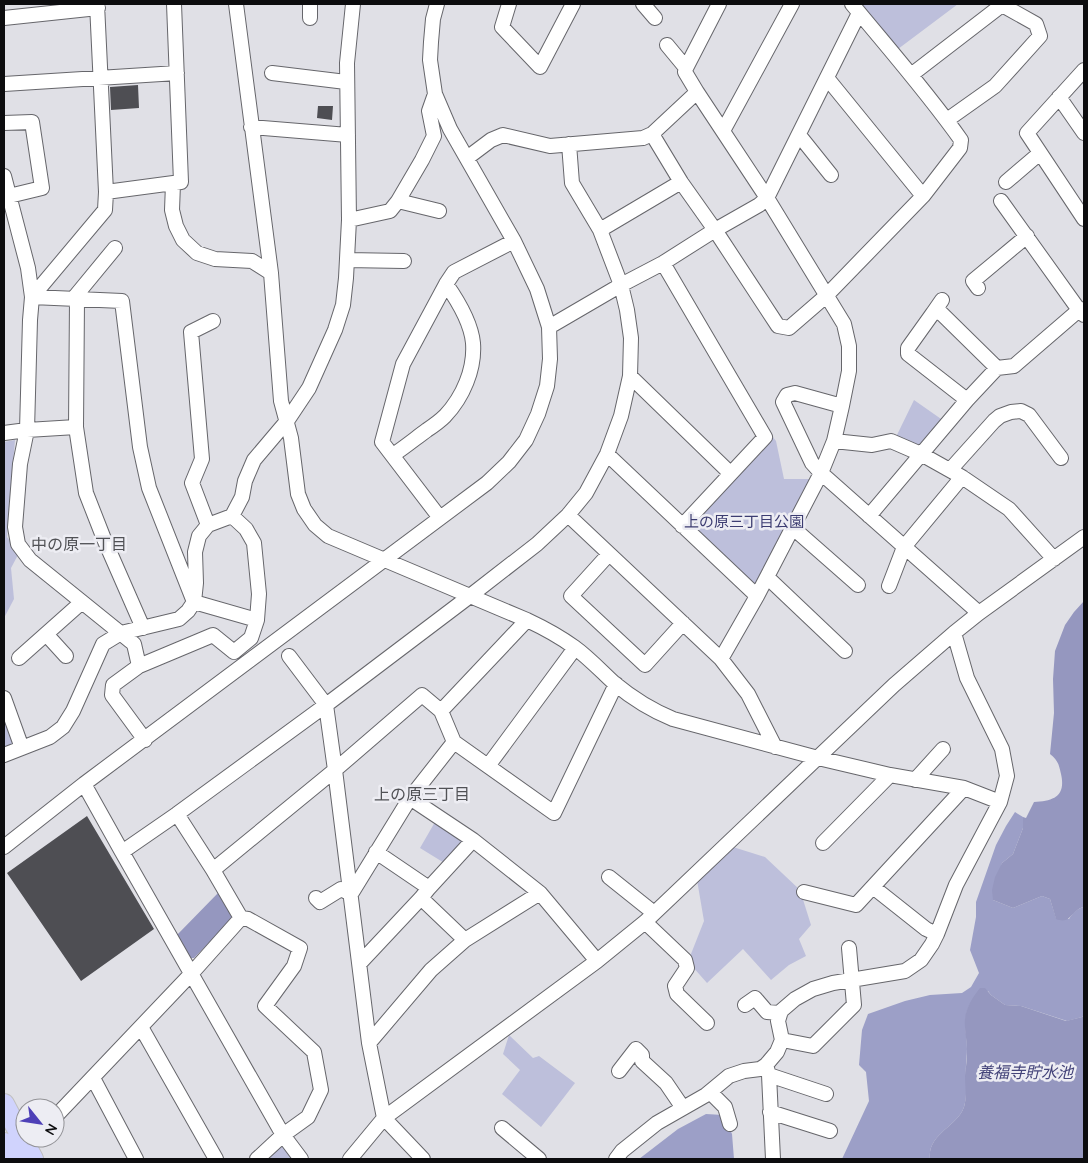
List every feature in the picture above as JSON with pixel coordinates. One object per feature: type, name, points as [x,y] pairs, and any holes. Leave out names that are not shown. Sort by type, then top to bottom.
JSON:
[{"type":"highway","points":[[4,1104],[27,1151]]},
{"type":"highway","points":[[4,1142],[27,1151]]},
{"type":"street","points":[[106,192],[181,182],[174,4]]},
{"type":"street","points":[[236,4],[271,273],[281,401],[291,438],[298,494],[304,509],[315,525],[328,536],[527,620],[555,634],[575,648],[636,700],[673,719],[818,758],[890,775],[964,788],[1000,802]]},
{"type":"street","points":[[4,755],[50,737],[63,727],[73,711],[103,644],[121,633],[180,619],[188,611],[194,602],[196,583],[195,552],[199,536],[208,525],[232,516],[242,497],[245,481],[254,460],[287,421],[309,388],[335,330],[342,304],[349,220],[346,63],[353,4]]},
{"type":"street","points":[[4,847],[84,784],[488,483],[509,462],[526,440],[538,414],[547,386],[550,359],[549,327],[538,289],[514,241],[450,129],[435,94],[430,60],[433,19],[437,4]]},
{"type":"street","points":[[509,4],[502,27],[540,67],[573,4]]},
{"type":"street","points":[[643,4],[655,18]]},
{"type":"street","points":[[719,4],[685,72],[767,198],[844,324],[849,346],[849,371],[842,406],[834,441],[821,473],[757,596],[721,659]]},
{"type":"street","points":[[723,131],[792,4]]},
{"type":"street","points":[[911,74],[1002,5],[1036,24],[1040,36],[996,86],[947,120]]},
{"type":"street","points":[[4,18],[98,6],[106,192],[105,210],[32,297]]},
{"type":"street","points":[[549,327],[662,263],[715,230],[759,205],[767,198],[827,78],[856,8],[911,74],[962,140],[960,148],[923,196],[826,296],[789,328],[778,326],[715,230],[681,182],[652,134]]},
{"type":"street","points":[[667,45],[686,68]]},
{"type":"street","points":[[1084,70],[1027,133],[1084,219]]},
{"type":"street","points":[[4,84],[177,73]]},
{"type":"street","points":[[272,73],[346,82]]},
{"type":"street","points":[[827,78],[923,196]]},
{"type":"street","points":[[466,158],[503,134],[550,146],[643,138],[652,134],[697,92]]},
{"type":"street","points":[[349,220],[390,211],[398,201],[434,136],[428,112],[435,94]]},
{"type":"street","points":[[1059,98],[1084,133]]},
{"type":"street","points":[[4,123],[32,122],[42,188],[9,196]]},
{"type":"street","points":[[251,127],[348,135]]},
{"type":"street","points":[[799,135],[831,175]]},
{"type":"street","points":[[122,852],[326,705],[470,596],[537,544],[568,515],[586,493],[607,454],[621,416],[630,376],[631,338],[621,285],[600,230],[572,183],[569,144]]},
{"type":"street","points":[[1006,182],[1040,153]]},
{"type":"street","points":[[4,178],[28,268],[32,297],[27,430],[20,464],[15,527],[18,544],[30,560],[134,644],[140,666]]},
{"type":"street","points":[[600,230],[681,182]]},
{"type":"street","points":[[173,184],[172,210],[176,226],[183,240],[197,253],[215,259],[252,262],[271,273]]},
{"type":"street","points":[[398,201],[439,211]]},
{"type":"street","points":[[869,516],[967,400],[997,368],[1014,366],[1083,311],[1001,201]]},
{"type":"street","points":[[973,281],[1027,236]]},
{"type":"street","points":[[440,518],[394,455],[382,442],[402,364],[454,272],[514,241]]},
{"type":"street","points":[[115,248],[75,300],[76,427],[86,493],[143,628]]},
{"type":"street","points":[[347,260],[404,261]]},
{"type":"street","points":[[662,263],[765,437],[682,526]]},
{"type":"street","points":[[394,455],[444,417],[460,398],[468,378],[472,361],[473,343],[462,309],[446,284]]},
{"type":"street","points":[[32,297],[122,301],[140,447],[149,488],[194,602]]},
{"type":"street","points":[[942,300],[908,348],[908,354],[967,400]]},
{"type":"street","points":[[933,312],[940,312],[997,368]]},
{"type":"street","points":[[208,525],[192,483],[202,459],[191,332],[213,321]]},
{"type":"street","points":[[630,376],[730,473]]},
{"type":"street","points":[[842,406],[795,393],[787,395],[783,402],[812,463],[821,473],[979,613]]},
{"type":"street","points":[[889,586],[904,547],[994,421],[1000,416],[1021,411],[1029,415],[1061,458]]},
{"type":"street","points":[[4,433],[76,427]]},
{"type":"street","points":[[834,441],[872,445],[891,441],[921,454],[956,473],[1009,509],[1054,559]]},
{"type":"street","points":[[607,454],[757,596]]},
{"type":"street","points":[[568,515],[721,659],[748,694],[775,747]]},
{"type":"street","points":[[145,740],[112,695],[113,685],[140,666],[213,635],[234,652],[251,638],[257,620],[260,594],[254,543],[246,529],[232,516]]},
{"type":"street","points":[[792,527],[858,585]]},
{"type":"street","points":[[350,1159],[384,1118],[597,961],[650,918],[894,685],[954,633],[1084,537]]},
{"type":"street","points":[[609,554],[571,596],[645,665],[684,623]]},
{"type":"street","points":[[767,577],[845,651]]},
{"type":"street","points":[[19,658],[82,602]]},
{"type":"street","points":[[194,602],[257,620]]},
{"type":"street","points":[[441,711],[527,620]]},
{"type":"street","points":[[773,1159],[768,1070],[782,1040],[778,1021],[781,1011],[795,999],[813,989],[833,983],[905,972],[921,960],[937,934],[956,885],[1000,802],[1007,776],[1002,748],[967,678],[954,633]]},
{"type":"street","points":[[46,634],[66,656]]},
{"type":"street","points":[[488,766],[575,648]]},
{"type":"street","points":[[289,656],[326,705],[369,1043],[384,1118],[423,1159]]},
{"type":"street","points":[[213,870],[335,770],[422,695],[441,711],[454,742],[554,813],[616,684]]},
{"type":"street","points":[[4,698],[22,748]]},
{"type":"street","points":[[351,894],[410,798],[454,742]]},
{"type":"street","points":[[915,780],[943,749]]},
{"type":"street","points":[[823,843],[890,775]]},
{"type":"street","points":[[84,784],[283,1135],[301,1159]]},
{"type":"street","points":[[804,892],[856,905],[964,788]]},
{"type":"street","points":[[410,798],[473,840],[540,893],[597,961]]},
{"type":"street","points":[[177,814],[241,918]]},
{"type":"street","points":[[360,963],[473,840]]},
{"type":"street","points":[[376,852],[425,893],[465,940]]},
{"type":"street","points":[[609,877],[650,918],[685,960],[687,968],[675,986],[677,994],[707,1023]]},
{"type":"street","points":[[873,887],[926,929],[937,934]]},
{"type":"street","points":[[316,898],[320,902],[341,889],[351,894]]},
{"type":"street","points":[[369,1043],[431,970],[465,940],[540,893]]},
{"type":"street","points":[[65,1107],[191,974],[241,918]]},
{"type":"street","points":[[241,918],[248,919],[300,948],[294,966],[265,1006],[314,1052],[320,1090],[308,1117],[283,1135],[257,1159]]},
{"type":"street","points":[[782,1040],[813,1046],[854,1005],[849,948]]},
{"type":"street","points":[[745,1005],[755,998],[767,1012],[780,1013]]},
{"type":"street","points":[[140,1027],[216,1159]]},
{"type":"street","points":[[619,1071],[636,1050],[642,1055],[642,1061],[666,1083],[683,1108]]},
{"type":"street","points":[[616,1159],[622,1151],[657,1124],[710,1092],[729,1076],[744,1071],[768,1070],[826,1094]]},
{"type":"street","points":[[93,1078],[136,1159]]},
{"type":"street","points":[[710,1092],[724,1108],[730,1124]]},
{"type":"street","points":[[770,1112],[830,1131]]},
{"type":"street","points":[[502,1128],[539,1159]]},
{"type":"green space","points":[[861,4],[958,4],[898,49]]},
{"type":"green space","points":[[914,400],[944,421],[921,449],[896,437]]},
{"type":"green space","name":"上の原三丁目公園","points":[[772,436],[776,441],[784,479],[811,479],[758,583],[751,584],[689,524]]},
{"type":"green space","points":[[15,440],[7,537],[19,553],[11,568],[14,599],[4,618],[4,442]]},
{"type":"green space","points":[[4,703],[19,746],[4,751]]},
{"type":"green space","points":[[435,822],[465,841],[446,864],[420,848]]},
{"type":"green space","points":[[733,847],[765,857],[800,890],[811,925],[799,939],[806,956],[789,965],[771,980],[743,949],[707,983],[692,966],[689,959],[704,921],[697,880]]},
{"type":"green space","points":[[509,1035],[533,1058],[539,1056],[575,1083],[541,1127],[502,1094],[520,1070],[503,1054]]},
{"type":"green space","points":[[279,1144],[286,1148],[295,1159],[263,1159]]},
{"type":"shaded area","points":[[1015,812],[1023,817],[1023,828],[1013,854],[1002,863],[993,900],[1013,908],[1042,896],[1050,899],[1056,918],[1069,919],[1075,912],[1084,907],[1084,1015],[1067,1021],[1021,1006],[1005,1005],[988,991],[971,1002],[966,1015],[967,1049],[964,1107],[955,1120],[933,1143],[930,1150],[930,1159],[842,1159],[869,1101],[866,1072],[859,1065],[862,1030],[868,1014],[905,1001],[930,995],[962,993],[971,987],[979,973],[970,950],[976,917],[976,902],[996,845]]},
{"type":"shaded area","points":[[706,1114],[723,1115],[732,1134],[734,1159],[639,1159],[678,1129]]},
{"type":"water","points":[[1084,601],[1084,907],[1076,911],[1068,919],[1061,920],[1056,919],[1050,899],[1042,896],[1013,908],[993,900],[992,890],[995,877],[1002,863],[1013,854],[1023,828],[1023,817],[1026,818],[1034,802],[1053,799],[1062,788],[1059,765],[1050,754],[1054,713],[1053,679],[1055,651],[1065,625]]},
{"type":"water","points":[[218,893],[232,917],[231,920],[194,958],[189,958],[177,935]]},
{"type":"water","name":"養福寺貯水池","points":[[980,988],[985,988],[1005,1005],[1021,1006],[1066,1021],[1084,1015],[1084,1159],[930,1159],[930,1150],[933,1143],[955,1120],[964,1107],[967,1050],[965,1019],[968,1006]]},
{"type":"building","points":[[138,85],[139,108],[111,110],[110,87]]},
{"type":"building","points":[[318,106],[333,106],[332,120],[317,118]]},
{"type":"building","points":[[87,816],[154,929],[81,981],[7,873]]},
{"type":"district","name":"中の原一丁目","points":[[79,544]]},
{"type":"district","name":"上の原三丁目","points":[[422,794]]}]
